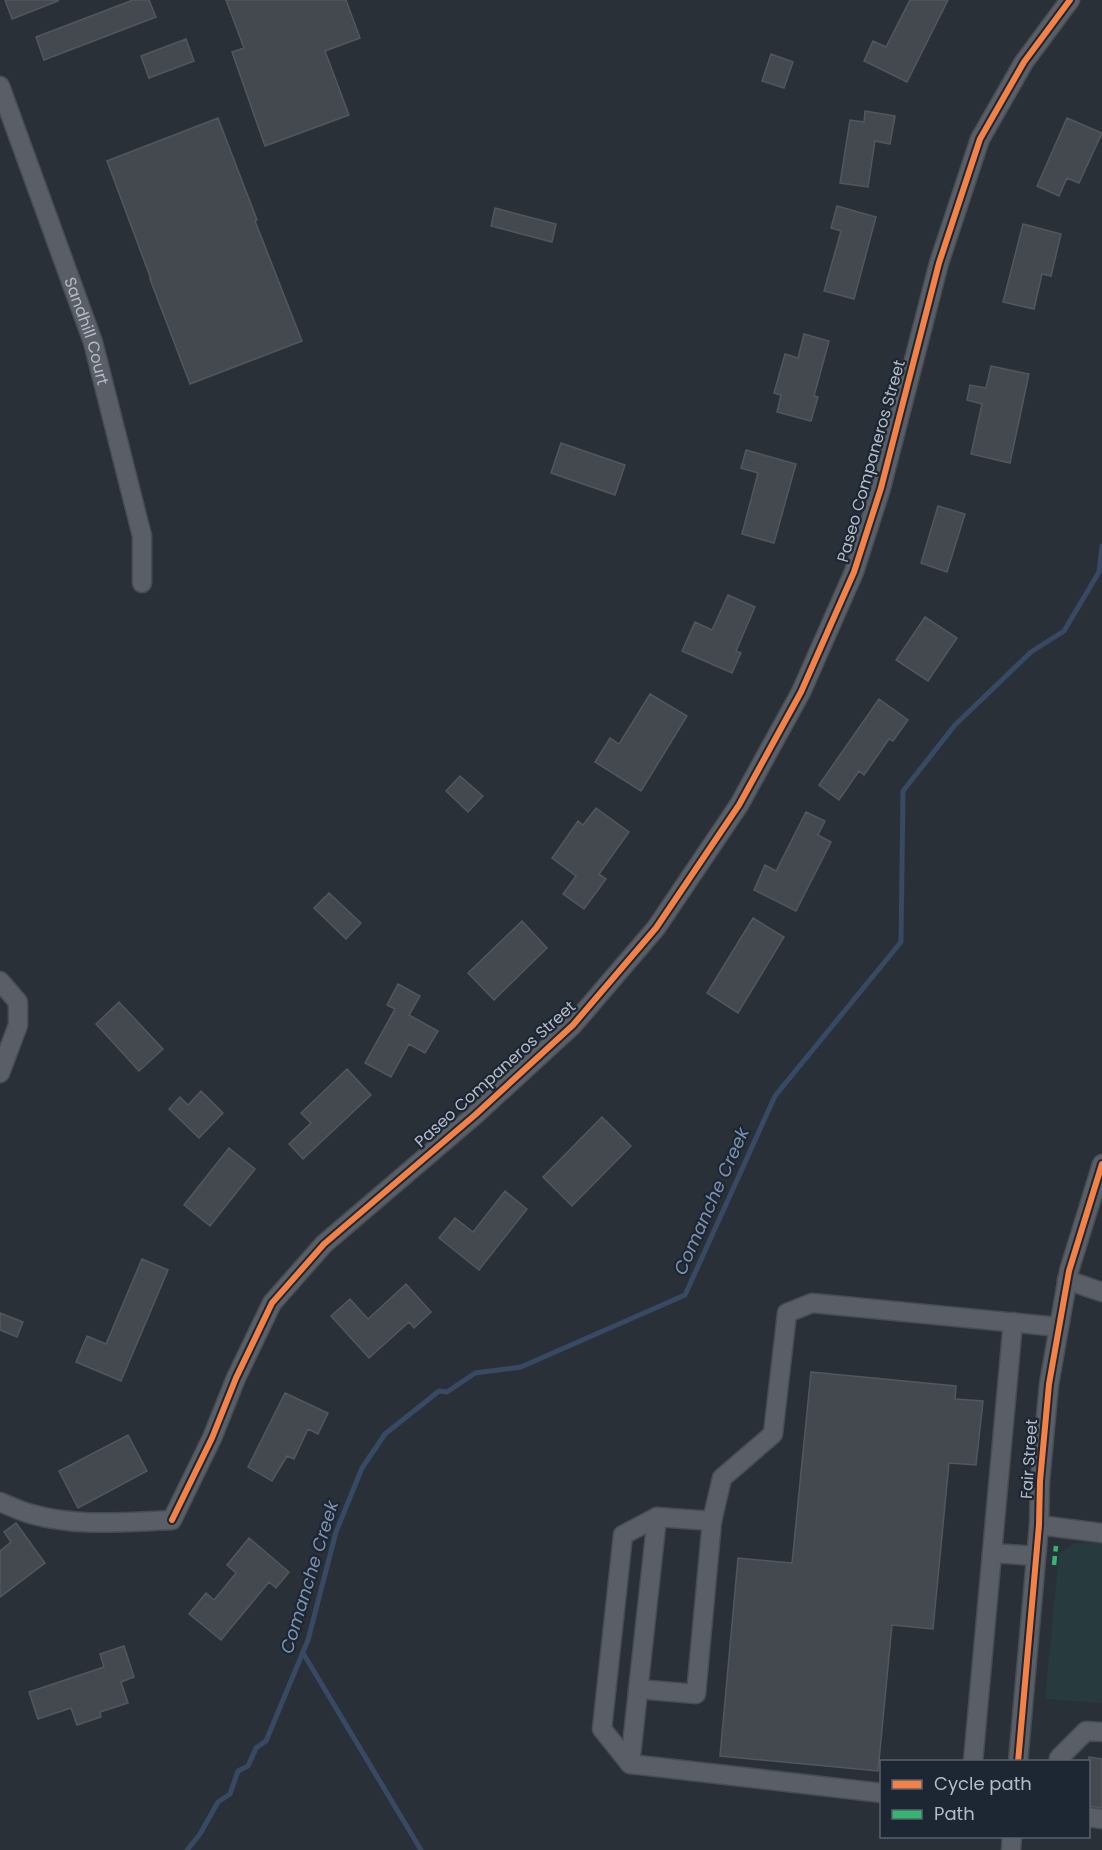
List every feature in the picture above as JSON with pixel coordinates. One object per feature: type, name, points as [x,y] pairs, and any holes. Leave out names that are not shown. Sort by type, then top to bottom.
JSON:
[{"type":"street","name":"Paseo Companeros Street","points":[[0,1502],[29,1514],[69,1521],[112,1523],[172,1520],[212,1438],[236,1378],[272,1303],[324,1244],[475,1115],[573,1025],[656,928],[739,806],[801,692],[854,572],[880,488],[939,263],[980,139],[1024,62],[1070,0]]},
{"type":"street","name":"Sandhill Court","points":[[0,86],[93,342],[142,536],[142,583]]},
{"type":"street","points":[[0,981],[18,1002],[18,1025],[0,1073]]},
{"type":"street","name":"Fair Street","points":[[1018,1760],[1049,1384],[1068,1280],[1102,1164]]},
{"type":"street","points":[[1068,1280],[1102,1292]]},
{"type":"street","points":[[638,1689],[696,1694],[712,1521],[722,1478],[773,1434],[787,1313],[812,1303],[1059,1327]]},
{"type":"street","points":[[974,1760],[1013,1322]]},
{"type":"street","points":[[712,1521],[657,1517],[623,1535],[602,1729],[630,1764],[880,1793]]},
{"type":"street","points":[[630,1764],[657,1517]]},
{"type":"street","points":[[1039,1525],[1102,1533]]},
{"type":"street","points":[[992,1553],[1036,1556]]},
{"type":"street","points":[[1059,1760],[1086,1731],[1102,1732]]},
{"type":"green space","points":[[1102,1542],[1102,1703],[1045,1699],[1059,1554],[1075,1543]]},
{"type":"building","points":[[5,0],[58,0],[58,1],[12,19]]},
{"type":"building","points":[[133,0],[149,0],[156,17],[44,60],[36,37]]},
{"type":"building","points":[[226,0],[346,0],[360,38],[325,51],[349,115],[265,146],[232,52],[244,48]]},
{"type":"building","points":[[910,0],[948,0],[907,82],[864,61],[873,41],[886,47]]},
{"type":"building","points":[[186,39],[194,61],[149,78],[141,56]]},
{"type":"building","points":[[771,54],[793,62],[784,88],[762,81]]},
{"type":"building","points":[[865,111],[895,116],[890,144],[875,141],[868,187],[840,183],[850,120],[864,122]]},
{"type":"building","points":[[218,118],[302,341],[190,384],[107,161]]},
{"type":"building","points":[[1067,118],[1102,133],[1079,183],[1067,178],[1059,196],[1037,186]]},
{"type":"building","points":[[837,206],[876,217],[854,299],[824,291],[841,231],[831,228]]},
{"type":"building","points":[[495,208],[556,224],[552,242],[491,226]]},
{"type":"building","points":[[1023,224],[1061,234],[1051,276],[1042,274],[1034,309],[1003,302]]},
{"type":"building","points":[[804,334],[829,341],[814,396],[818,397],[811,421],[777,412],[781,395],[774,393],[785,354],[798,358]]},
{"type":"building","points":[[991,366],[1029,374],[1010,463],[971,454],[982,404],[967,400],[970,385],[986,388]]},
{"type":"building","points":[[561,443],[625,465],[615,495],[551,473]]},
{"type":"building","points":[[746,450],[796,464],[774,543],[742,534],[758,473],[741,468]]},
{"type":"building","points":[[938,506],[965,514],[947,572],[921,563]]},
{"type":"building","points":[[728,595],[755,607],[736,651],[741,653],[732,673],[682,651],[695,622],[712,630]]},
{"type":"building","points":[[925,617],[957,638],[928,681],[896,660]]},
{"type":"building","points":[[650,694],[687,716],[641,791],[595,762],[610,738],[619,744]]},
{"type":"building","points":[[879,699],[908,720],[893,741],[889,739],[864,775],[859,771],[839,800],[819,785]]},
{"type":"building","points":[[460,776],[483,796],[468,812],[446,791]]},
{"type":"building","points":[[596,808],[629,832],[599,874],[606,879],[584,909],[563,894],[576,876],[552,858],[578,821],[583,825]]},
{"type":"building","points":[[806,812],[825,821],[818,835],[831,842],[796,911],[754,890],[765,865],[776,871]]},
{"type":"building","points":[[329,893],[361,923],[346,939],[314,908]]},
{"type":"building","points":[[753,918],[784,937],[738,1013],[707,993]]},
{"type":"building","points":[[522,921],[547,948],[494,1000],[468,973]]},
{"type":"building","points":[[398,984],[420,996],[409,1015],[438,1031],[425,1053],[409,1044],[391,1077],[365,1063],[395,1009],[387,1005]]},
{"type":"building","points":[[119,1002],[163,1049],[139,1071],[96,1024]]},
{"type":"building","points":[[347,1069],[371,1095],[303,1159],[289,1144],[311,1123],[301,1113]]},
{"type":"building","points":[[201,1091],[223,1113],[199,1138],[169,1109],[180,1097],[188,1105]]},
{"type":"building","points":[[602,1117],[631,1146],[572,1206],[543,1177]]},
{"type":"building","points":[[229,1148],[255,1169],[210,1226],[184,1205]]},
{"type":"building","points":[[505,1191],[527,1209],[479,1270],[439,1238],[455,1218],[473,1232]]},
{"type":"building","points":[[142,1259],[168,1270],[121,1381],[76,1362],[87,1336],[106,1344]]},
{"type":"building","points":[[406,1284],[431,1312],[414,1328],[409,1322],[369,1358],[331,1316],[350,1299],[368,1319]]},
{"type":"building","points":[[0,1313],[23,1322],[17,1337],[0,1330]]},
{"type":"building","points":[[811,1372],[956,1386],[955,1399],[983,1401],[976,1465],[949,1463],[933,1629],[892,1625],[878,1771],[720,1756],[738,1558],[792,1563]]},
{"type":"building","points":[[285,1393],[328,1413],[318,1434],[308,1429],[294,1459],[287,1456],[272,1481],[248,1467]]},
{"type":"building","points":[[128,1435],[147,1471],[78,1508],[59,1471]]},
{"type":"building","points":[[16,1523],[45,1563],[0,1597],[0,1551],[11,1542],[4,1532]]},
{"type":"building","points":[[249,1538],[289,1572],[276,1588],[269,1582],[221,1640],[189,1614],[206,1593],[214,1600],[236,1573],[227,1565]]},
{"type":"building","points":[[124,1646],[134,1677],[121,1682],[128,1703],[100,1712],[101,1717],[77,1725],[71,1708],[38,1719],[29,1692],[104,1667],[100,1654]]},
{"type":"building","points":[[1089,1757],[1102,1759],[1102,1808],[1090,1806]]},
{"type":"waterway","name":"Comanche Creek","points":[[187,1850],[200,1834],[218,1802],[230,1794],[238,1771],[248,1766],[256,1748],[266,1741],[308,1640],[336,1532],[362,1468],[385,1434],[439,1391],[447,1392],[475,1373],[521,1367],[685,1295],[775,1096],[901,942],[903,791],[955,725],[1031,652],[1064,631],[1099,572],[1102,546]]},
{"type":"waterway","points":[[303,1653],[421,1850]]},
{"type":"marked path","points":[[1054,1565],[1056,1546]]},
{"type":"cycle path","points":[[172,1520],[212,1438],[236,1378],[272,1303],[324,1244],[475,1115],[573,1025],[656,928],[739,805],[801,692],[854,572],[881,488],[939,263],[980,139],[1024,62],[1070,0]]},
{"type":"cycle path","points":[[1018,1760],[1049,1384],[1069,1271],[1102,1164]]}]
